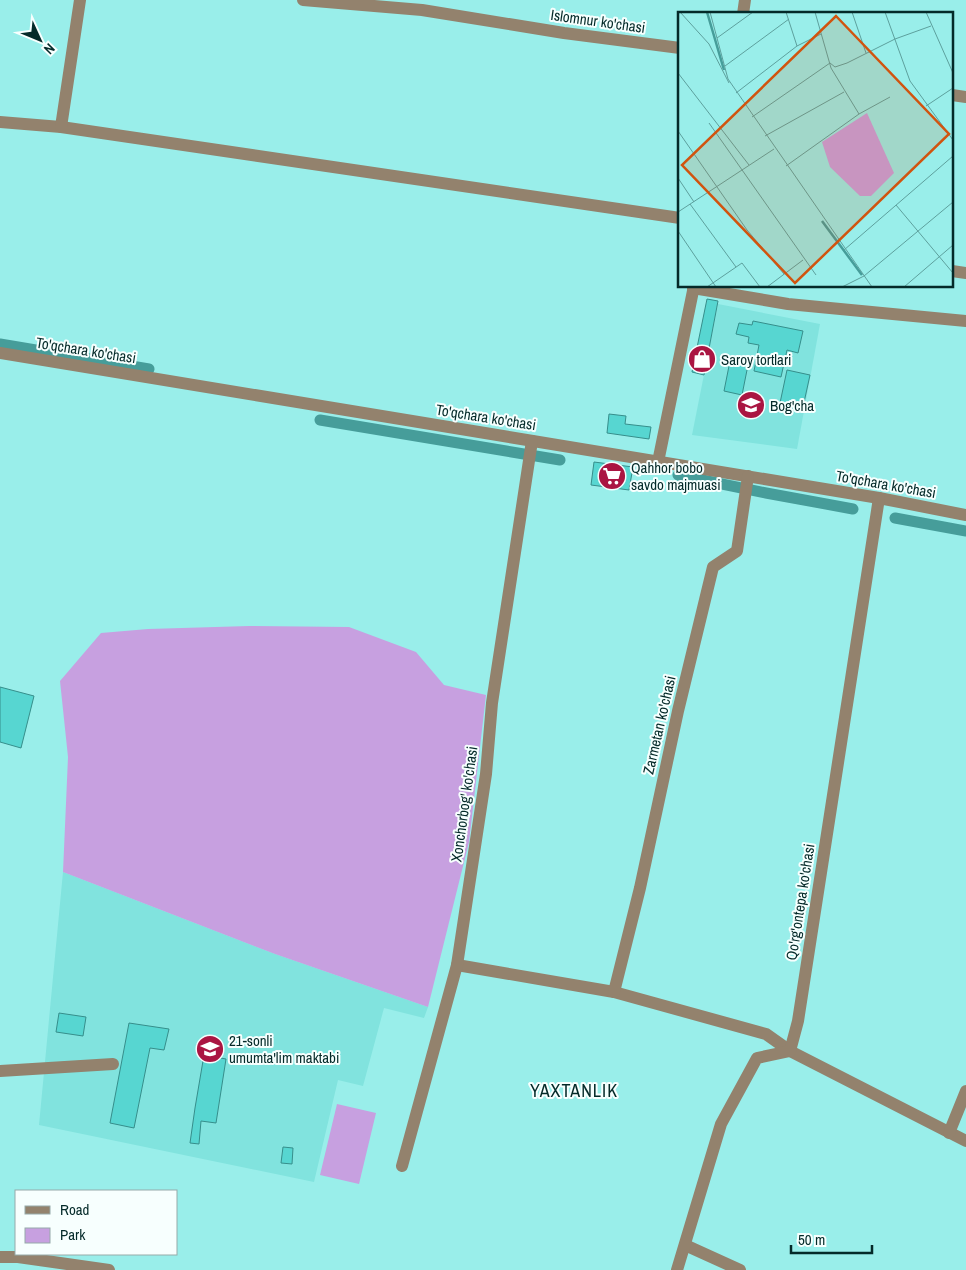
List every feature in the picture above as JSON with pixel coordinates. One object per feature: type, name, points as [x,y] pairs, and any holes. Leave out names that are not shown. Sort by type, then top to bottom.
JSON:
[{"type":"street","points":[[61,126],[80,0]]},
{"type":"street","name":"Islomnur ko'chasi","points":[[303,0],[422,10],[564,33],[678,48]]},
{"type":"street","points":[[0,122],[61,126],[678,218]]},
{"type":"street","points":[[658,462],[694,288]]},
{"type":"street","points":[[700,288],[788,304],[966,321]]},
{"type":"street","name":"To'qchara ko'chasi","points":[[0,353],[748,476],[966,515]]},
{"type":"street","name":"Xonchorbog' ko'chasi","points":[[402,1166],[456,965],[486,774],[492,703],[532,441]]},
{"type":"street","name":"Zarmetan ko'chasi","points":[[614,992],[640,888],[678,711],[713,567],[738,551],[748,476]]},
{"type":"street","name":"Qo'rg'ontepa ko'chasi","points":[[790,1051],[798,1021],[879,498]]},
{"type":"street","points":[[456,965],[614,992],[766,1034],[790,1051],[966,1141]]},
{"type":"street","points":[[677,1270],[721,1124],[757,1058],[790,1051]]},
{"type":"street","points":[[0,1071],[113,1064]]},
{"type":"street","points":[[950,1133],[966,1091]]},
{"type":"street","points":[[685,1245],[740,1270]]},
{"type":"street","points":[[0,1257],[18,1257],[109,1270]]},
{"type":"shaded area","name":"Bog'cha","points":[[718,304],[820,324],[797,449],[692,435]]},
{"type":"shaded area","name":"21-sonli umumta'lim maktabi","points":[[63,872],[275,954],[428,1007],[424,1018],[384,1008],[363,1086],[338,1080],[314,1182],[39,1125]]},
{"type":"green space","points":[[249,626],[349,627],[416,652],[444,685],[486,695],[469,842],[428,1007],[275,954],[63,872],[68,757],[60,681],[101,633],[148,629]]},
{"type":"green space","points":[[337,1104],[376,1113],[359,1184],[320,1175]]},
{"type":"building","points":[[707,299],[718,301],[704,375],[692,372]]},
{"type":"building","points":[[753,321],[803,331],[798,353],[787,350],[781,377],[754,371],[759,345],[748,343],[749,337],[736,334],[739,323],[752,325]]},
{"type":"building","points":[[730,361],[748,365],[742,395],[724,391]]},
{"type":"building","points":[[787,370],[810,375],[803,407],[780,403]]},
{"type":"building","points":[[609,414],[626,416],[625,424],[651,427],[649,439],[607,433]]},
{"type":"building","name":"Qahhor bobo savdo majmuasi","points":[[594,462],[633,467],[629,490],[591,485]]},
{"type":"building","points":[[0,687],[34,696],[21,748],[0,742]]},
{"type":"building","points":[[59,1013],[86,1017],[83,1036],[56,1032]]},
{"type":"building","points":[[129,1023],[169,1029],[164,1050],[150,1048],[134,1128],[110,1123]]},
{"type":"building","points":[[204,1055],[226,1059],[216,1123],[201,1121],[199,1144],[190,1143]]},
{"type":"building","points":[[283,1147],[293,1148],[292,1164],[281,1163]]},
{"type":"waterway","points":[[0,344],[149,369]]},
{"type":"waterway","points":[[320,420],[560,460]]},
{"type":"waterway","points":[[678,475],[853,509]]},
{"type":"waterway","points":[[895,518],[966,531]]},
{"type":"place","name":"Saroy tortlari","points":[[702,359]]},
{"type":"place","name":"Bog'cha","points":[[751,405]]},
{"type":"place","name":"Qahhor bobo savdo majmuasi","points":[[612,476]]},
{"type":"place","name":"21-sonli umumta'lim maktabi","points":[[210,1049]]},
{"type":"district","name":"YAXTANLIK","points":[[574,1090]]}]
